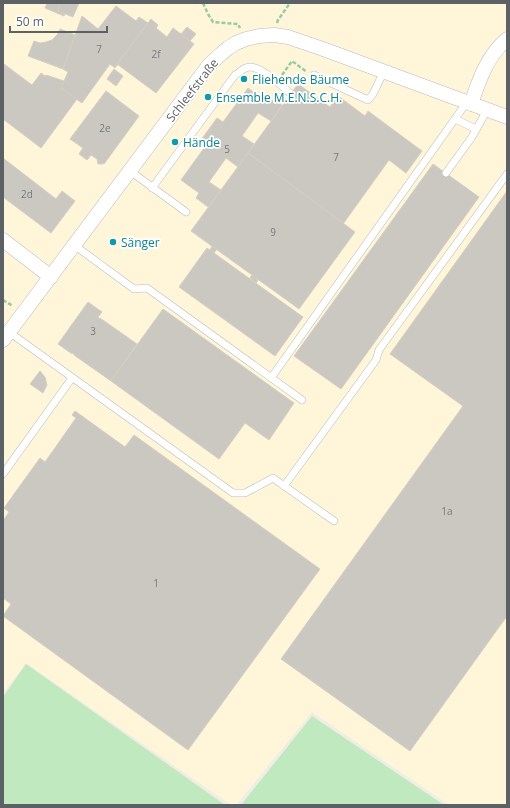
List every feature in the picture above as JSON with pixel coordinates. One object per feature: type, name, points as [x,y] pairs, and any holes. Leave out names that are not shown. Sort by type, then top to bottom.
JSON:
[{"type":"street","name":"Schleefstraße","points":[[6,336],[209,65],[228,48],[246,38],[274,35],[288,37],[507,118]]},
{"type":"street","points":[[469,103],[484,68],[493,54],[507,39]]},
{"type":"street","points":[[3,240],[51,277]]},
{"type":"lane","points":[[152,188],[235,75],[243,69],[250,67],[258,68],[291,94]]},
{"type":"lane","points":[[314,75],[368,100],[373,94],[384,72]]},
{"type":"lane","points":[[271,378],[455,120],[469,103]]},
{"type":"lane","points":[[446,173],[472,136],[487,110]]},
{"type":"lane","points":[[455,120],[476,129]]},
{"type":"lane","points":[[130,171],[186,212]]},
{"type":"lane","points":[[284,486],[376,360],[379,350],[507,174]]},
{"type":"lane","points":[[74,246],[134,289],[147,288],[302,400]]},
{"type":"lane","points":[[6,336],[72,378],[233,492],[246,493],[273,478],[334,521]]},
{"type":"lane","points":[[3,474],[72,378]]},
{"type":"path","points":[[203,3],[213,22],[238,24],[246,38]]},
{"type":"path","points":[[274,35],[278,20],[290,3]]},
{"type":"path","points":[[277,82],[292,61],[306,71]]},
{"type":"shaded area","points":[[3,3],[507,3],[507,805],[449,805],[312,712],[236,805],[231,805],[26,663],[3,693]]},
{"type":"green space","points":[[26,664],[225,805],[3,805],[3,697]]},
{"type":"green space","points":[[312,716],[444,805],[241,805]]},
{"type":"building","points":[[47,3],[60,4],[58,11],[65,13],[64,16],[45,8]]},
{"type":"building","points":[[57,3],[79,3],[73,17],[58,11],[60,4]]},
{"type":"building","points":[[116,6],[136,21],[139,17],[148,23],[115,68],[110,64],[82,103],[61,88],[68,72],[63,69],[82,16],[98,29]]},
{"type":"building","points":[[151,19],[158,25],[156,28],[167,37],[173,28],[194,44],[156,93],[117,64]]},
{"type":"building","points":[[187,27],[196,34],[190,41],[181,34]]},
{"type":"building","points":[[60,29],[75,35],[63,69],[28,56],[34,41],[40,43],[52,40]]},
{"type":"building","points":[[4,64],[32,85],[41,73],[45,76],[46,75],[64,81],[61,88],[77,99],[41,148],[3,119]]},
{"type":"building","points":[[114,69],[123,76],[116,86],[107,79]]},
{"type":"building","points":[[298,84],[330,107],[338,96],[365,116],[368,111],[422,151],[406,173],[389,160],[343,224],[248,153]]},
{"type":"building","points":[[248,88],[266,102],[269,98],[282,105],[271,121],[258,113],[242,136],[254,144],[238,167],[226,158],[209,182],[221,190],[208,207],[196,198],[199,193],[181,180],[207,144],[201,140],[217,118],[223,122]]},
{"type":"building","points":[[106,91],[139,116],[104,164],[98,164],[97,159],[91,155],[87,160],[79,154],[83,148],[70,139]]},
{"type":"building","points":[[248,153],[355,232],[299,309],[191,231]]},
{"type":"building","points":[[3,158],[56,199],[62,191],[75,201],[51,233],[3,197]]},
{"type":"building","points":[[433,164],[479,197],[341,389],[294,356]]},
{"type":"building","points":[[507,191],[507,616],[410,751],[281,659],[463,406],[390,354]]},
{"type":"building","points":[[212,246],[217,249],[214,253],[210,250]]},
{"type":"building","points":[[207,248],[303,317],[275,356],[179,287]]},
{"type":"building","points":[[252,275],[258,280],[256,283],[250,278]]},
{"type":"building","points":[[88,302],[102,312],[98,317],[100,319],[137,344],[111,381],[58,344]]},
{"type":"building","points":[[163,309],[294,403],[269,440],[245,423],[219,459],[111,381]]},
{"type":"building","points":[[40,371],[45,377],[47,385],[43,393],[30,384]]},
{"type":"building","points":[[75,411],[125,447],[134,435],[320,569],[188,750],[3,616],[11,604],[3,598],[3,521],[9,512],[4,508],[40,458],[45,462],[76,418],[72,415]]},
{"type":"place","name":"Fliehende Bäume","points":[[244,79]]},
{"type":"place","name":"Ensemble M.E.N.S.C.H.","points":[[208,97]]},
{"type":"place","name":"Hände","points":[[175,142]]},
{"type":"place","name":"Sänger","points":[[113,242]]}]
